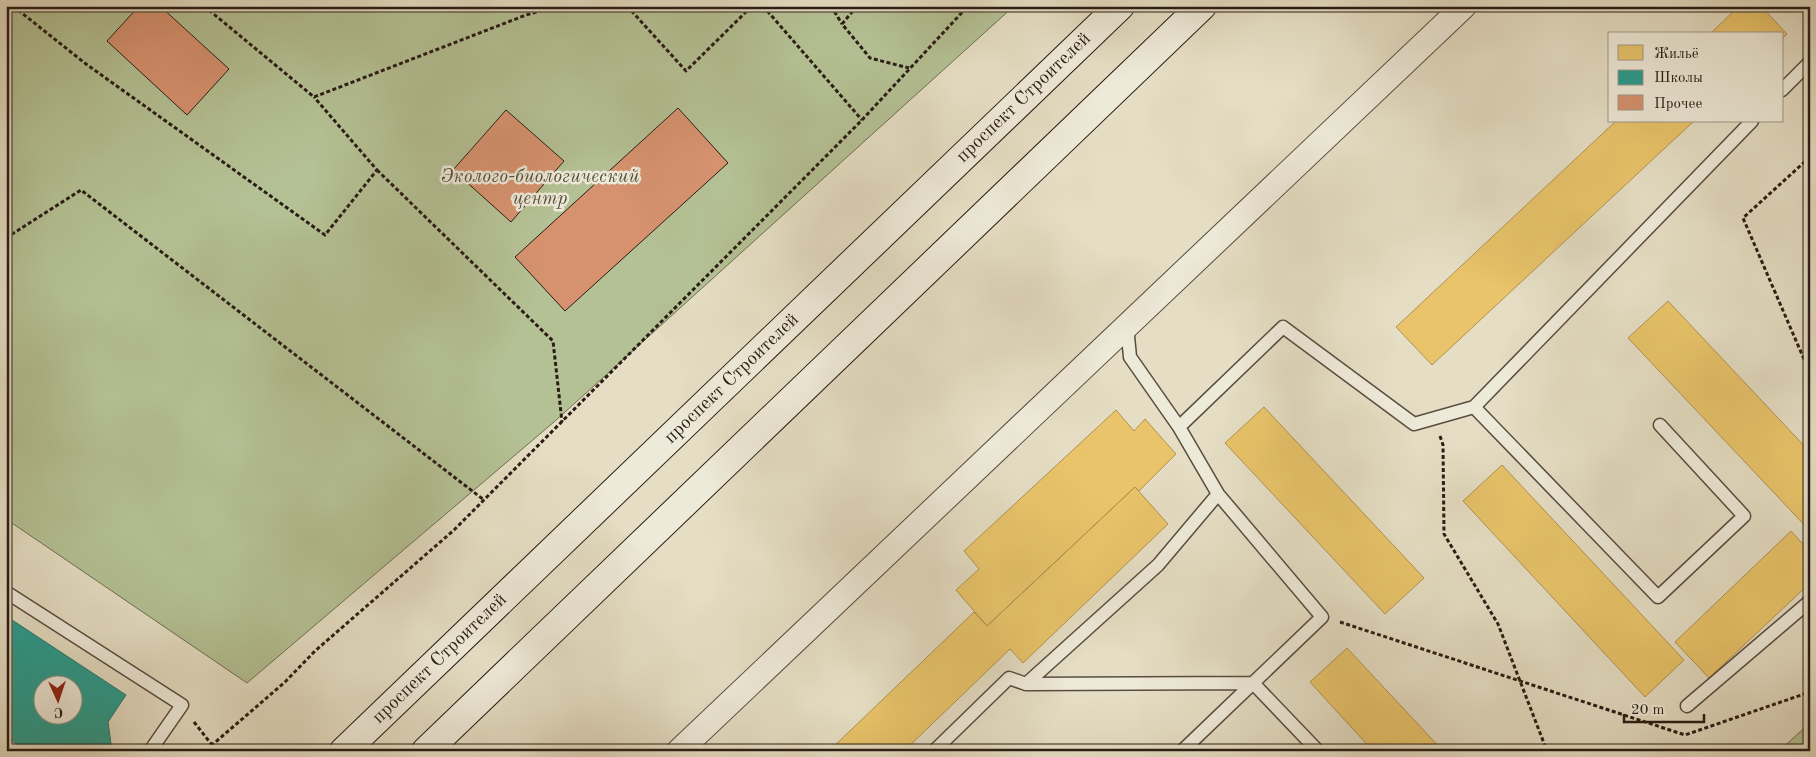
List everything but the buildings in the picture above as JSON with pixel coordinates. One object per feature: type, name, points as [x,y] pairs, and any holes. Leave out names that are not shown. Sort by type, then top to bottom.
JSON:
[{"type":"main road","name":"проспект Строителей","points":[[344,751],[1120,6]]},
{"type":"main road","points":[[426,751],[1202,6]]},
{"type":"street","points":[[679,751],[1464,6]]},
{"type":"lane","points":[[1784,88],[1810,62]]},
{"type":"lane","points":[[1179,427],[1283,327],[1414,424],[1474,407],[1751,122]]},
{"type":"lane","points":[[1127,326],[1130,357],[1179,427],[1218,494],[1322,617],[1182,751]]},
{"type":"lane","points":[[1474,407],[1658,596],[1744,516],[1660,425]]},
{"type":"lane","points":[[1026,684],[1158,565],[1218,494]]},
{"type":"lane","points":[[6,592],[182,705],[150,751]]},
{"type":"lane","points":[[1687,706],[1810,601]]},
{"type":"lane","points":[[934,751],[1009,678],[1026,684],[1253,683],[1318,751]]},
{"type":"path","points":[[13,6],[86,64],[325,235],[377,170]]},
{"type":"path","points":[[204,6],[314,97],[377,170],[553,341],[562,422]]},
{"type":"path","points":[[314,97],[526,15],[558,6]]},
{"type":"path","points":[[627,6],[686,71],[752,6]]},
{"type":"path","points":[[763,6],[862,120]]},
{"type":"path","points":[[830,6],[870,58],[909,68]]},
{"type":"path","points":[[842,24],[857,6]]},
{"type":"path","points":[[212,745],[285,682],[315,651],[454,530],[862,120],[968,6]]},
{"type":"path","points":[[1810,157],[1742,218],[1810,373]]},
{"type":"path","points":[[6,238],[81,190],[484,500]]},
{"type":"path","points":[[1436,418],[1443,445],[1444,534],[1498,624],[1547,751]]},
{"type":"path","points":[[1333,620],[1686,735],[1810,692]]},
{"type":"path","points":[[182,705],[218,751]]},
{"type":"green space","name":"Эколого-биологический центр","points":[[6,6],[1014,6],[554,422],[247,683],[6,519]]},
{"type":"green space","points":[[1810,723],[1810,751],[1779,751]]}]
